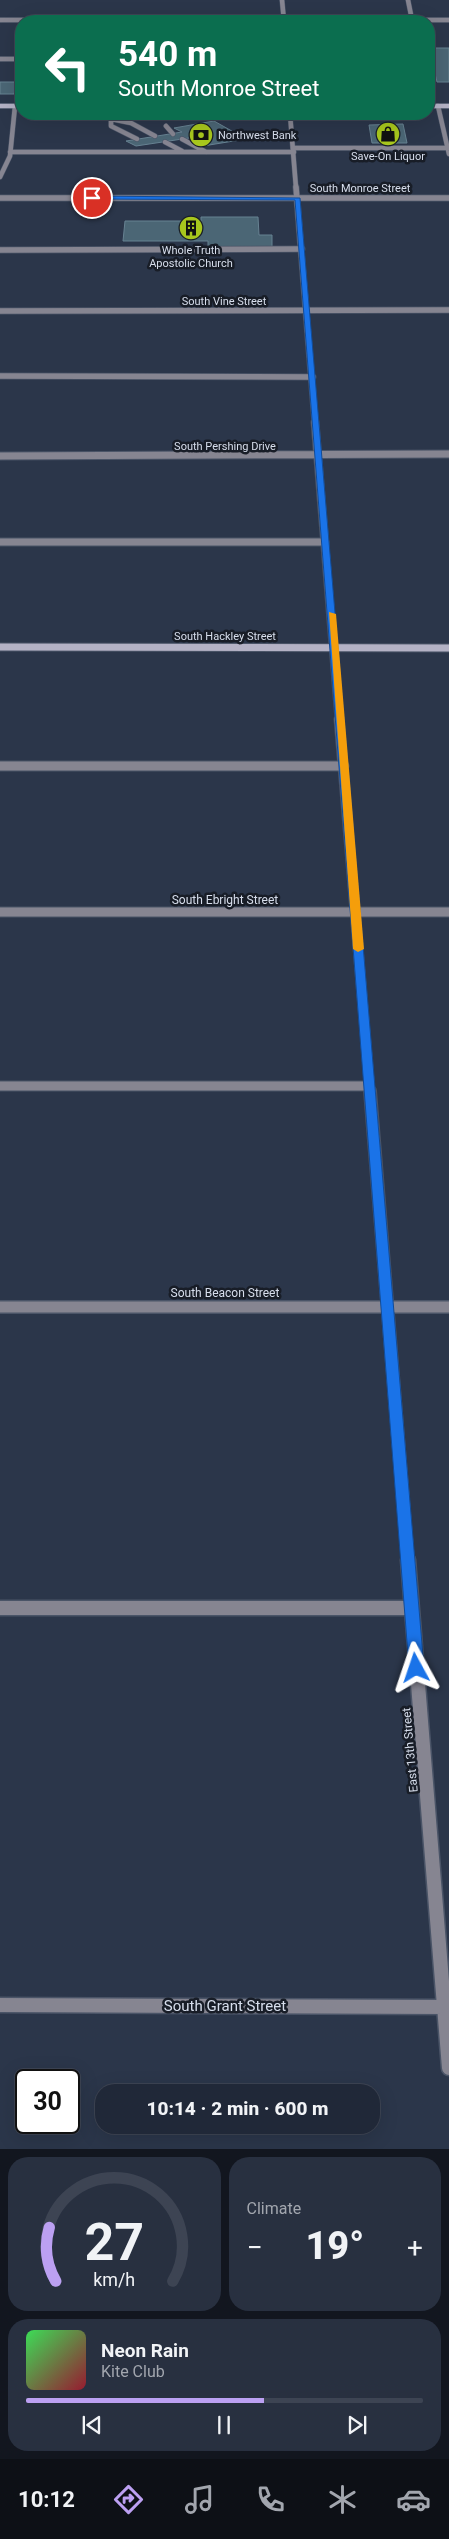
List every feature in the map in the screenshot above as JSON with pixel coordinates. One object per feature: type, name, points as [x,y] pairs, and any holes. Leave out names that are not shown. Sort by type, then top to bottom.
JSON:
[{"type":"street","points":[[282,0],[283,15]]},
{"type":"street","points":[[408,0],[411,15]]},
{"type":"street","points":[[0,20],[15,20]]},
{"type":"street","points":[[435,20],[449,20]]},
{"type":"street","points":[[0,59],[15,59]]},
{"type":"street","points":[[0,106],[15,106]]},
{"type":"street","points":[[449,106],[438,106],[449,154]]},
{"type":"street","points":[[0,178],[10,152],[16,120]]},
{"type":"street","points":[[111,120],[111,126],[137,139]]},
{"type":"street","points":[[122,120],[155,136]]},
{"type":"street","name":"East 13th Street","points":[[291,120],[308,310],[386,1307],[447,2006],[449,2068]]},
{"type":"street","points":[[166,126],[172,134]]},
{"type":"street","points":[[182,139],[206,152]]},
{"type":"street","points":[[165,142],[183,152]]},
{"type":"street","points":[[147,145],[161,152]]},
{"type":"street","points":[[10,152],[206,152],[448,148]]},
{"type":"street","name":"South Monroe Street","points":[[0,198],[449,198]]},
{"type":"street","points":[[0,250],[302,248]]},
{"type":"street","name":"South Vine Street","points":[[0,311],[449,310]]},
{"type":"street","points":[[0,376],[313,377]]},
{"type":"street","name":"South Pershing Drive","points":[[0,456],[449,454]]},
{"type":"street","points":[[0,542],[326,542]]},
{"type":"street","name":"South Hackley Street","points":[[0,647],[449,648]]},
{"type":"street","points":[[0,766],[344,766]]},
{"type":"street","name":"South Ebright Street","points":[[0,912],[449,912]]},
{"type":"street","points":[[0,1086],[369,1086]]},
{"type":"street","name":"South Beacon Street","points":[[0,1307],[449,1307]]},
{"type":"street","points":[[0,1608],[411,1608]]},
{"type":"street","name":"South Grant Street","points":[[0,2005],[447,2006]]},
{"type":"building","points":[[435,48],[449,48],[449,82],[437,82]]},
{"type":"building","points":[[0,82],[15,82],[14,94],[0,94]]},
{"type":"building","name":"Northwest Bank","points":[[214,121],[246,139],[203,146],[189,138],[136,146],[126,141],[182,132],[174,128]]},
{"type":"building","name":"Save-On Liquor","points":[[403,124],[407,143],[372,143],[369,125]]},
{"type":"building","name":"Whole Truth Apostolic Church","points":[[201,217],[258,217],[259,235],[272,235],[272,247],[208,247],[208,241],[123,241],[125,221],[201,221]]},
{"type":"slow traffic","points":[[332,614],[358,949]]},
{"type":"place","name":"Save-On Liquor","points":[[388,134]]},
{"type":"place","name":"Northwest Bank","points":[[201,135]]},
{"type":"place","name":"Whole Truth Apostolic Church","points":[[191,228]]},
{"type":"route","points":[[92,198],[297,198],[308,310],[416,1668]]}]
